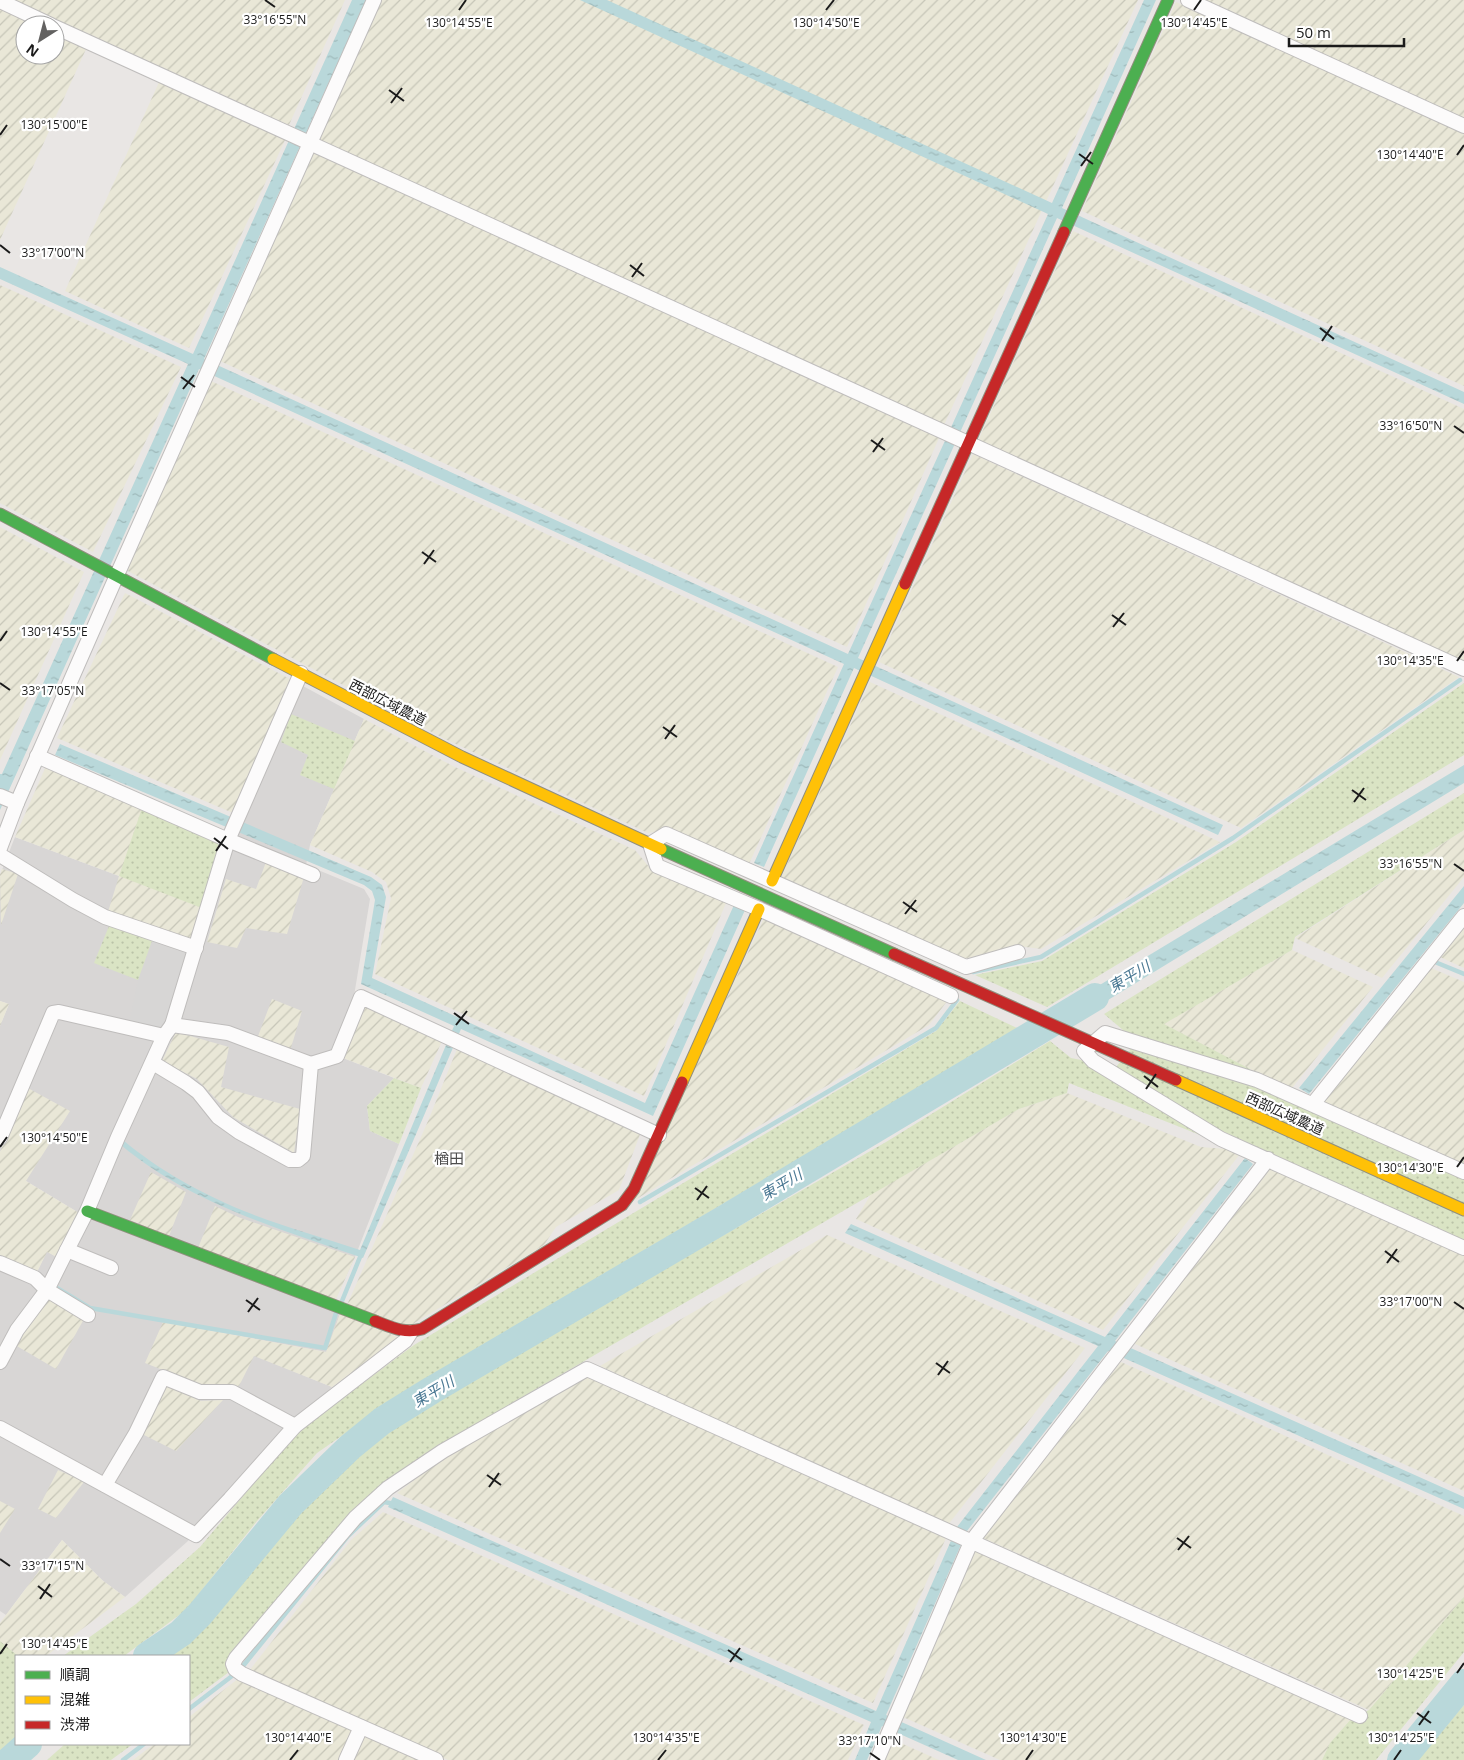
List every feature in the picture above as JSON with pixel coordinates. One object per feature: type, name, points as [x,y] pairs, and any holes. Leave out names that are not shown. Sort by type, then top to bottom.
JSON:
[{"type":"street","points":[[0,848],[9,799],[37,756],[374,0]]},
{"type":"street","points":[[772,881],[964,442],[1066,226],[1168,0]]},
{"type":"street","points":[[1188,0],[1464,126]]},
{"type":"street","points":[[0,2],[29,15]]},
{"type":"street","points":[[65,32],[1464,669]]},
{"type":"street","name":"西部広域農道","points":[[0,514],[462,757],[650,844],[1464,1210]]},
{"type":"street","points":[[0,1362],[17,1330],[47,1290],[87,1211],[118,1137],[168,1030],[196,948],[229,837],[301,673]]},
{"type":"street","points":[[37,756],[229,837],[313,875]]},
{"type":"street","points":[[951,996],[759,909],[657,866],[650,844],[666,834],[966,967],[1018,952]]},
{"type":"street","points":[[0,855],[73,900],[105,917],[196,948]]},
{"type":"street","points":[[87,1211],[396,1329],[410,1332],[422,1329],[622,1205],[634,1190],[759,909]]},
{"type":"street","points":[[1313,1104],[1464,916]]},
{"type":"street","points":[[0,1138],[53,1013],[59,1012],[168,1030],[228,1033],[311,1064],[337,1056],[361,997],[659,1135]]},
{"type":"street","points":[[1464,1172],[1257,1080],[1105,1033],[1084,1051],[1093,1061],[1221,1139],[1464,1248]]},
{"type":"street","points":[[153,1063],[198,1092],[218,1117],[239,1132],[290,1160],[298,1160],[303,1156],[311,1064]]},
{"type":"street","points":[[876,1760],[971,1542],[1268,1159]]},
{"type":"street","points":[[67,1250],[111,1268]]},
{"type":"street","points":[[0,1263],[35,1278],[47,1290],[88,1315]]},
{"type":"street","points":[[0,1428],[196,1535],[295,1426],[405,1341],[410,1332]]},
{"type":"street","points":[[436,1760],[242,1674],[235,1669],[233,1664],[236,1658],[355,1518],[388,1488],[443,1451],[587,1369],[1360,1716]]},
{"type":"street","points":[[106,1485],[136,1433],[164,1377],[200,1392],[232,1392],[295,1426]]},
{"type":"street","points":[[346,1760],[361,1727]]},
{"type":"shaded area","points":[[13,0],[345,0],[289,125],[65,24],[65,15],[46,15]]},
{"type":"shaded area","points":[[381,0],[1138,0],[944,425],[318,140]]},
{"type":"shaded area","points":[[1206,0],[1464,0],[1464,118]]},
{"type":"shaded area","points":[[1176,2],[1464,133],[1464,386],[1082,211]]},
{"type":"shaded area","points":[[0,7],[17,15],[15,15],[15,65],[65,65],[65,37],[87,47],[0,240]]},
{"type":"shaded area","points":[[160,80],[286,138],[189,348],[65,291]]},
{"type":"shaded area","points":[[313,151],[939,438],[847,647],[220,361]]},
{"type":"shaded area","points":[[1073,231],[1464,409],[1464,663],[978,441]]},
{"type":"shaded area","points":[[0,285],[181,367],[93,552],[0,503]]},
{"type":"shaded area","points":[[211,381],[838,667],[749,864],[672,829],[648,833],[445,739],[126,570]]},
{"type":"shaded area","points":[[973,454],[1459,677],[1241,828],[879,662]]},
{"type":"shaded area","points":[[0,527],[84,572],[0,760]]},
{"type":"shaded area","points":[[125,593],[290,679],[233,813],[57,738]]},
{"type":"shaded area","points":[[290,679],[364,719],[310,845],[306,865],[364,889],[370,899],[354,996],[366,1006],[343,1058],[394,1078],[367,1106],[370,1131],[399,1144],[355,1257],[336,1298],[340,1314],[327,1352],[163,1322],[254,1355],[332,1387],[287,1429],[188,1541],[125,1597],[102,1580],[62,1540],[6,1615],[0,1611],[0,1255],[37,1272],[47,1251],[56,1257],[79,1213],[26,1181],[26,1088],[0,1152],[0,1026],[9,1004],[0,1001],[0,875],[15,837],[119,876],[191,940],[233,813]]},
{"type":"shaded area","points":[[870,682],[1220,842],[1041,949],[1018,946],[963,959],[781,878]]},
{"type":"shaded area","points":[[364,719],[453,766],[635,850],[651,869],[726,903],[644,1096],[375,974],[391,898],[386,882],[372,872],[310,845]]},
{"type":"shaded area","points":[[46,766],[142,808],[202,908],[191,941],[108,912],[119,876],[15,837]]},
{"type":"shaded area","points":[[1464,830],[1464,877],[1382,978],[1295,938]]},
{"type":"shaded area","points":[[266,862],[304,877],[287,934],[246,928],[237,948],[207,942],[226,879],[256,889]]},
{"type":"shaded area","points":[[2,869],[18,874],[1,925],[0,875]]},
{"type":"shaded area","points":[[764,918],[948,1000],[929,1025],[633,1201]]},
{"type":"shaded area","points":[[1464,927],[1464,968],[1440,957]]},
{"type":"shaded area","points":[[153,938],[189,953],[162,1029],[129,1022],[138,980]]},
{"type":"shaded area","points":[[1292,950],[1373,987],[1292,1088],[1250,1069],[1163,1024]]},
{"type":"shaded area","points":[[1431,968],[1464,982],[1464,1164],[1324,1102]]},
{"type":"shaded area","points":[[272,999],[302,1011],[290,1051],[257,1039]]},
{"type":"shaded area","points":[[0,1001],[9,1004],[0,1026]]},
{"type":"shaded area","points":[[366,1006],[442,1041],[421,1088],[343,1058]]},
{"type":"shaded area","points":[[176,1032],[229,1047],[221,1087],[300,1109],[294,1153],[233,1117],[197,1079],[162,1061]]},
{"type":"shaded area","points":[[457,1049],[641,1132],[619,1190],[556,1227],[544,1245],[406,1328],[347,1305],[428,1121]]},
{"type":"shaded area","points":[[26,1087],[70,1111],[26,1181],[79,1213],[57,1257],[47,1252],[37,1272],[0,1255],[0,1152]]},
{"type":"shaded area","points":[[1067,1093],[1201,1147],[1226,1149],[1240,1154],[1103,1330],[856,1219],[871,1194],[1019,1109]]},
{"type":"shaded area","points":[[1270,1168],[1464,1255],[1464,1491],[1133,1343]]},
{"type":"shaded area","points":[[151,1172],[186,1192],[169,1236],[130,1220]]},
{"type":"shaded area","points":[[215,1206],[238,1217],[355,1257],[336,1299],[198,1248]]},
{"type":"shaded area","points":[[827,1235],[1085,1348],[948,1525],[600,1366]]},
{"type":"shaded area","points":[[48,1298],[84,1319],[56,1369],[15,1345]]},
{"type":"shaded area","points":[[340,1314],[400,1338],[332,1387],[254,1356],[239,1386],[203,1386],[145,1363],[163,1322],[326,1352]]},
{"type":"shaded area","points":[[1121,1362],[1464,1516],[1464,1597],[1369,1710],[983,1538]]},
{"type":"shaded area","points":[[588,1376],[946,1538],[873,1703],[397,1493],[437,1463]]},
{"type":"shaded area","points":[[167,1386],[201,1401],[223,1400],[176,1451],[140,1433]]},
{"type":"shaded area","points":[[58,1470],[84,1482],[56,1518],[38,1509]]},
{"type":"shaded area","points":[[0,1501],[15,1509],[0,1533]]},
{"type":"shaded area","points":[[383,1512],[864,1725],[848,1760],[448,1760],[249,1671],[351,1540]]},
{"type":"shaded area","points":[[62,1540],[102,1580],[125,1597],[47,1655],[17,1655],[0,1641],[0,1623]]},
{"type":"shaded area","points":[[975,1551],[1351,1719],[1330,1743],[1322,1760],[1000,1760],[903,1717]]},
{"type":"shaded area","points":[[239,1678],[354,1729],[340,1760],[133,1760],[153,1745],[190,1745],[190,1716]]},
{"type":"shaded area","points":[[365,1734],[422,1760],[353,1760]]},
{"type":"shaded area","points":[[894,1740],[939,1760],[885,1760]]},
{"type":"green space","points":[[1464,683],[1464,755],[1047,1007],[975,975],[1042,961],[1236,842]]},
{"type":"green space","points":[[291,714],[355,741],[334,789],[300,775],[308,755],[281,742]]},
{"type":"green space","points":[[1464,793],[1464,830],[1295,937],[1292,950],[1164,1024],[1250,1069],[1250,1083],[1464,1180],[1464,1241],[1222,1131],[1200,1135],[1069,1083],[1067,1093],[1019,1109],[431,1450],[353,1511],[229,1672],[190,1701],[190,1655],[171,1655],[197,1635],[319,1491],[377,1441],[440,1398],[886,1142],[1050,1041],[1071,1058],[1116,1067],[1130,1050],[1123,1030],[1104,1014]]},
{"type":"green space","points":[[142,808],[222,842],[202,908],[119,876]]},
{"type":"green space","points":[[109,926],[153,938],[138,980],[94,963]]},
{"type":"green space","points":[[960,1001],[1017,1028],[879,1112],[412,1387],[317,1453],[257,1521],[186,1610],[125,1655],[64,1655],[136,1604],[200,1547],[296,1433],[414,1345],[936,1031]]},
{"type":"green space","points":[[394,1078],[421,1088],[399,1144],[370,1131],[367,1106]]},
{"type":"green space","points":[[1464,1597],[1464,1652],[1376,1760],[1322,1760],[1330,1743],[1351,1719],[1369,1710]]},
{"type":"green space","points":[[0,1641],[17,1655],[15,1655],[15,1744],[0,1756]]},
{"type":"green space","points":[[1464,1705],[1464,1760],[1418,1760],[1419,1758]]},
{"type":"green space","points":[[64,1745],[132,1745],[111,1760],[47,1760]]},
{"type":"water","points":[[352,0],[366,0],[204,359],[848,654],[1048,214],[580,0],[607,0],[1052,203],[1144,0],[1156,0],[1062,208],[1464,392],[1464,404],[1057,218],[858,658],[1223,825],[1218,835],[854,668],[764,867],[754,863],[844,664],[199,369],[0,810],[0,774],[2,774],[188,364],[0,279],[0,267],[193,354]]},
{"type":"water","points":[[60,744],[371,877],[382,885],[386,897],[372,978],[645,1103],[734,905],[745,910],[653,1116],[461,1029],[363,1258],[268,1225],[206,1199],[176,1183],[121,1145],[123,1140],[165,1171],[196,1189],[228,1204],[272,1222],[360,1250],[454,1026],[361,984],[375,900],[372,891],[364,885],[55,755]]},
{"type":"water","points":[[1464,765],[1464,783],[1072,1022],[1055,1012]]},
{"type":"water","points":[[1464,886],[1464,903],[1309,1094],[1299,1088]]},
{"type":"water","points":[[1245,1158],[1253,1164],[1115,1341],[1464,1497],[1464,1509],[1108,1351],[967,1531],[886,1715],[986,1760],[958,1760],[882,1726],[867,1760],[855,1760],[871,1722],[388,1507],[393,1497],[876,1711],[957,1527],[1098,1346],[845,1233],[851,1224],[1105,1337]]},
{"type":"waterway","points":[[973,972],[1041,957],[1233,838],[1460,680]]},
{"type":"waterway","points":[[1435,962],[1464,974]]},
{"type":"waterway","name":"東平川","points":[[148,1655],[181,1633],[200,1614],[290,1505],[350,1447],[382,1421],[1095,997]]},
{"type":"waterway","points":[[640,1202],[936,1028],[957,1000]]},
{"type":"waterway","points":[[342,1301],[360,1257]]},
{"type":"waterway","points":[[57,1288],[90,1308],[325,1348],[336,1313]]},
{"type":"waterway","points":[[243,1666],[348,1536],[384,1502],[395,1504]]},
{"type":"waterway","points":[[190,1708],[232,1676]]},
{"type":"waterway","points":[[1401,1760],[1464,1683]]},
{"type":"waterway","name":"東平川","points":[[10,1760],[27,1745]]},
{"type":"waterway","points":[[123,1760],[143,1745]]},
{"type":"traffic: fast","points":[[1064,232],[1168,0]]},
{"type":"traffic: fast","points":[[0,514],[273,659]]},
{"type":"traffic: fast","points":[[661,849],[894,954]]},
{"type":"traffic: fast","points":[[87,1211],[375,1321]]},
{"type":"traffic: slow","points":[[772,881],[905,584]]},
{"type":"traffic: slow","points":[[273,659],[462,757],[661,849]]},
{"type":"traffic: slow","points":[[682,1082],[759,909]]},
{"type":"traffic: slow","points":[[1176,1080],[1464,1210]]},
{"type":"traffic: jam","points":[[905,584],[1064,232]]},
{"type":"traffic: jam","points":[[894,954],[1176,1080]]},
{"type":"traffic: jam","points":[[375,1321],[403,1330],[422,1329],[622,1205],[634,1189],[682,1082]]},
{"type":"district","name":"楢田","points":[[449,1158]]}]
